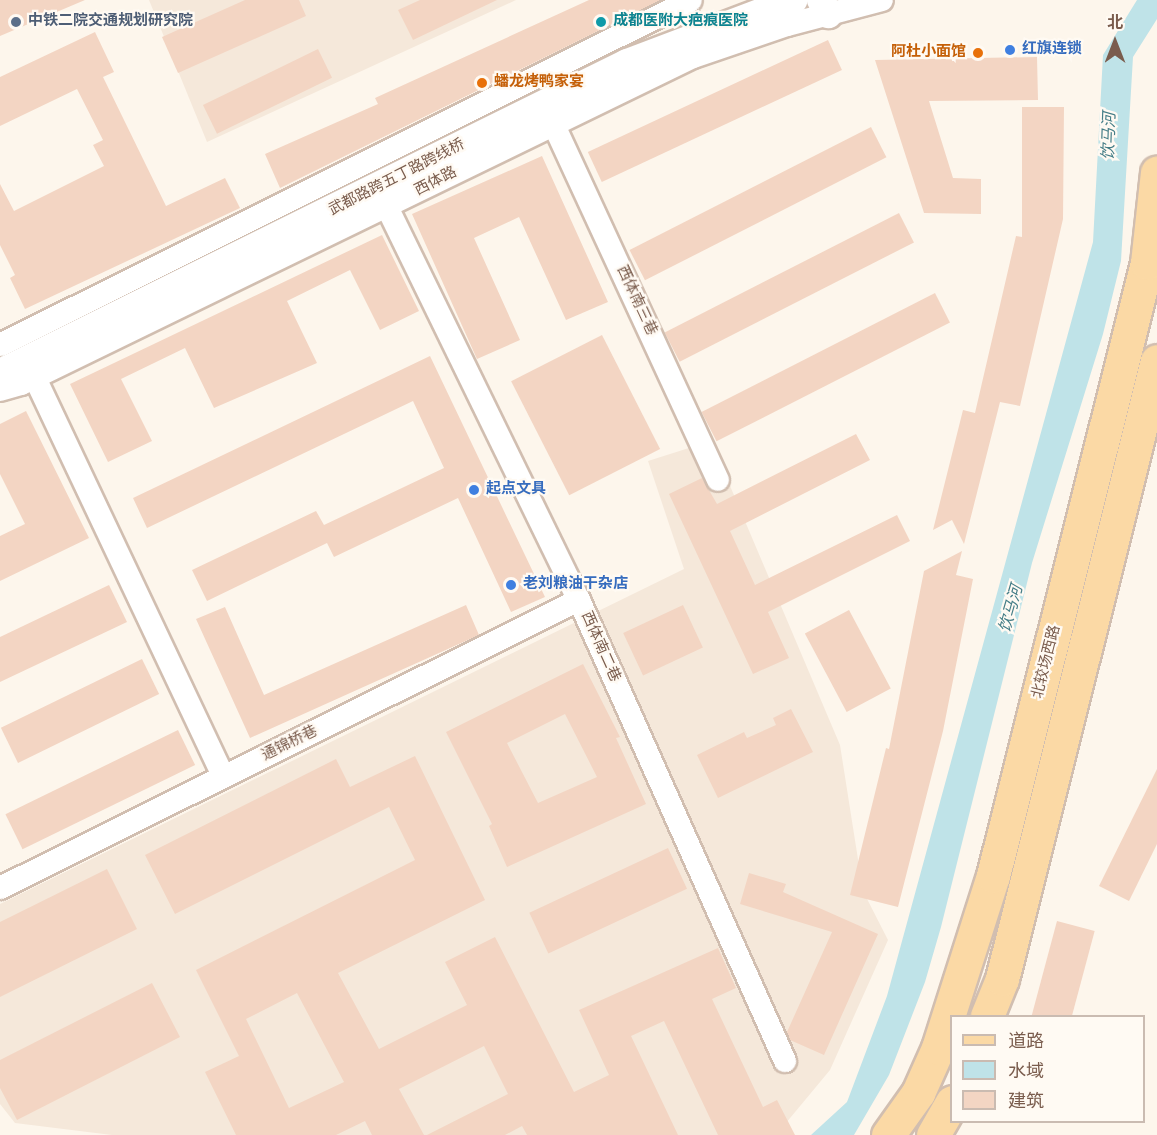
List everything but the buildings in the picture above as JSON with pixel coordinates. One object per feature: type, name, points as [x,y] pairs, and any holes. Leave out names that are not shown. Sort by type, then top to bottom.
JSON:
[{"type":"main road","name":"北较场西路","points":[[951,1015],[993,876],[1148,263],[1157,173]]},
{"type":"main road","points":[[988,1015],[1002,979],[1157,361]]},
{"type":"main road","name":"北较场西路","points":[[888,1135],[918,1093],[950,1018]]},
{"type":"main road","points":[[900,1135],[918,1093]]},
{"type":"main road","points":[[933,1135],[950,1104]]},
{"type":"main road","points":[[945,1135],[950,1118]]},
{"type":"street","points":[[2,369],[691,0]]},
{"type":"street","name":"武都路跨五丁路跨线桥","points":[[2,369],[627,63],[794,0]]},
{"type":"street","name":"西体路","points":[[2,369],[35,378],[387,207],[553,123],[693,57],[824,7],[882,0]]},
{"type":"street","name":"西体南三巷","points":[[553,123],[718,480]]},
{"type":"street","name":"西体南二巷","points":[[387,207],[579,600],[785,1061]]},
{"type":"street","points":[[35,378],[224,777]]},
{"type":"street","name":"通锦桥巷","points":[[0,888],[579,600]]},
{"type":"shaded area","points":[[149,0],[516,0],[207,142]]},
{"type":"shaded area","points":[[711,441],[840,745],[863,891],[888,940],[830,1070],[776,1135],[112,1135],[15,1123],[0,1104],[0,904],[684,569],[648,461]]},
{"type":"water","name":"饮马河","points":[[1137,0],[1157,0],[1157,19],[1133,57],[1121,261],[1103,334],[1032,563],[941,927],[925,982],[889,1075],[854,1135],[811,1135],[847,1102],[887,996],[1093,242],[1103,55]]},
{"type":"place","name":"中铁二院交通规划研究院","points":[[16,22]]},
{"type":"place","name":"成都医附大疤痕医院","points":[[601,22]]},
{"type":"place","name":"红旗连锁","points":[[1010,50]]},
{"type":"place","name":"阿杜小面馆","points":[[978,53]]},
{"type":"place","name":"蟠龙烤鸭家宴","points":[[482,83]]},
{"type":"place","name":"起点文具","points":[[474,490]]},
{"type":"place","name":"老刘粮油干杂店","points":[[511,585]]}]
